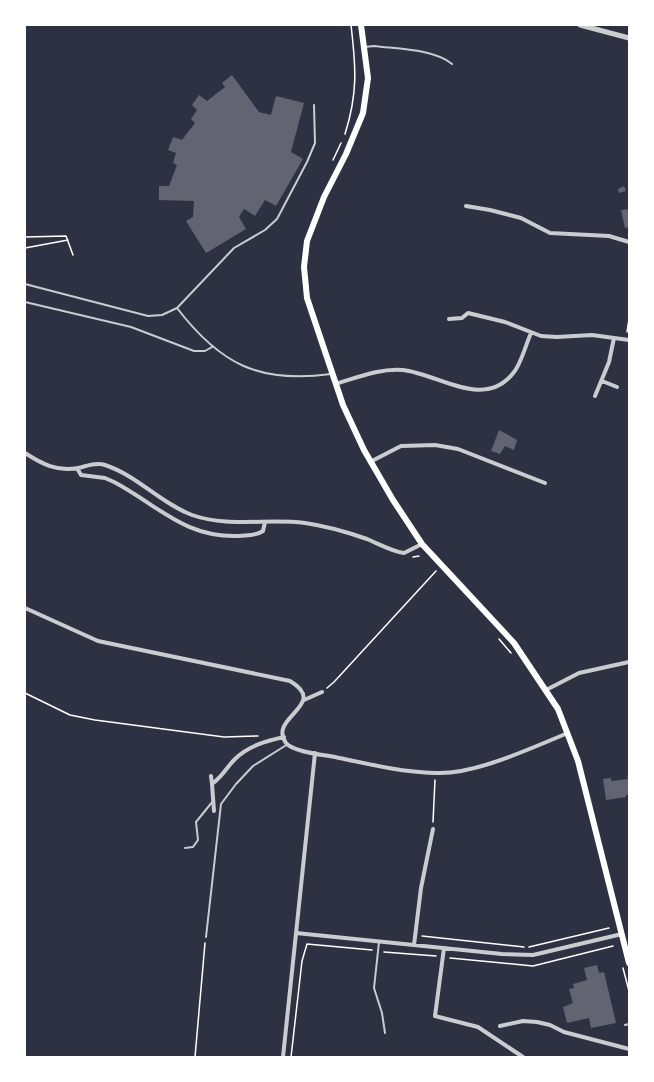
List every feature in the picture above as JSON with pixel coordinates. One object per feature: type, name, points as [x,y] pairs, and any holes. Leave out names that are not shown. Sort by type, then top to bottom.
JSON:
[{"type":"main road","points":[[361,25],[368,78],[363,113],[346,154],[324,197],[307,242],[304,267],[307,298],[334,384],[370,462],[392,500],[422,544],[514,643],[558,709],[586,788],[629,964]]},
{"type":"street","points":[[580,25],[629,38]]},
{"type":"street","points":[[466,206],[490,210],[521,218],[550,233],[609,236],[629,242]]},
{"type":"street","points":[[449,319],[461,318],[468,313],[505,322],[530,333],[553,337],[592,335],[629,340]]},
{"type":"street","points":[[334,384],[368,374],[398,370],[420,373],[468,390],[487,390],[503,382],[514,372],[530,333]]},
{"type":"street","points":[[595,396],[609,362],[614,338]]},
{"type":"street","points":[[602,381],[617,387]]},
{"type":"street","points":[[370,462],[401,446],[435,445],[458,449],[546,483]]},
{"type":"street","points":[[25,453],[50,467],[64,469],[98,464],[116,469],[135,479],[176,507],[204,518],[227,522],[310,524],[359,536],[405,553],[422,544]]},
{"type":"street","points":[[77,468],[81,475],[105,478],[114,482],[167,517],[197,530],[230,536],[256,534],[264,530],[265,522]]},
{"type":"street","points":[[25,608],[98,641],[290,681],[301,688],[304,694],[304,700]]},
{"type":"street","points":[[546,690],[579,673],[629,662]]},
{"type":"street","points":[[322,692],[304,700],[285,725],[284,737],[288,744],[294,748],[401,769],[436,774],[478,767],[568,734]]},
{"type":"street","points":[[212,784],[223,775],[244,751],[266,741],[284,737]]},
{"type":"street","points":[[283,1057],[315,753]]},
{"type":"street","points":[[211,776],[214,811]]},
{"type":"street","points":[[414,945],[421,884],[433,829]]},
{"type":"street","points":[[296,933],[379,942],[533,955],[622,934]]},
{"type":"street","points":[[444,948],[434,1016],[478,1027],[524,1057]]},
{"type":"street","points":[[500,1026],[523,1021],[537,1022],[550,1025],[564,1032],[629,1049]]},
{"type":"lane","points":[[364,47],[374,46],[433,54],[452,64]]},
{"type":"lane","points":[[25,284],[148,316],[162,314],[178,308],[234,248],[265,230],[277,218],[307,162],[315,143],[314,105]]},
{"type":"lane","points":[[25,302],[132,327],[194,351],[205,351],[212,347]]},
{"type":"lane","points":[[178,308],[195,330],[212,347],[230,360],[259,372],[284,376],[312,377],[331,374]]},
{"type":"lane","points":[[206,937],[221,804],[236,784],[253,766],[288,744]]},
{"type":"lane","points":[[185,848],[194,846],[197,842],[196,822],[213,801]]},
{"type":"lane","points":[[379,942],[374,988],[382,1013],[385,1033]]},
{"type":"path","points":[[331,165],[347,128],[355,89],[356,72],[351,25]]},
{"type":"path","points":[[25,237],[66,236],[73,255]]},
{"type":"path","points":[[25,248],[68,240]]},
{"type":"path","points":[[629,318],[627,332],[629,340]]},
{"type":"path","points":[[414,549],[419,556]]},
{"type":"path","points":[[409,558],[423,556]]},
{"type":"path","points":[[322,692],[334,682],[441,565]]},
{"type":"path","points":[[431,566],[441,577]]},
{"type":"path","points":[[496,637],[514,658]]},
{"type":"path","points":[[25,693],[70,714],[95,720],[224,737],[263,736]]},
{"type":"path","points":[[433,829],[436,774]]},
{"type":"path","points":[[422,934],[424,937],[527,947],[612,927]]},
{"type":"path","points":[[609,928],[613,946]]},
{"type":"path","points":[[194,1057],[206,937]]},
{"type":"path","points":[[291,1057],[302,962],[307,944],[533,966],[617,945]]},
{"type":"path","points":[[622,962],[629,991]]},
{"type":"building","points":[[232,75],[259,112],[271,115],[276,96],[304,103],[291,152],[303,159],[276,206],[265,200],[255,216],[244,209],[239,217],[246,229],[206,253],[186,221],[193,217],[194,201],[159,200],[159,186],[169,186],[177,165],[173,163],[176,153],[168,150],[173,137],[182,140],[195,123],[191,119],[197,110],[192,105],[199,95],[207,101],[225,87],[222,83]]},
{"type":"building","points":[[624,186],[626,191],[619,193],[618,189]]},
{"type":"building","points":[[629,209],[629,227],[625,228],[621,210]]},
{"type":"building","points":[[499,430],[517,440],[514,450],[505,446],[500,454],[491,451]]},
{"type":"building","points":[[629,775],[629,795],[626,795],[626,797],[606,800],[603,779],[611,778],[611,781],[628,779],[627,776]]},
{"type":"building","points":[[597,965],[599,973],[604,972],[616,1023],[591,1028],[589,1018],[567,1023],[563,1007],[573,1003],[569,989],[574,988],[573,984],[587,980],[584,968]]}]
